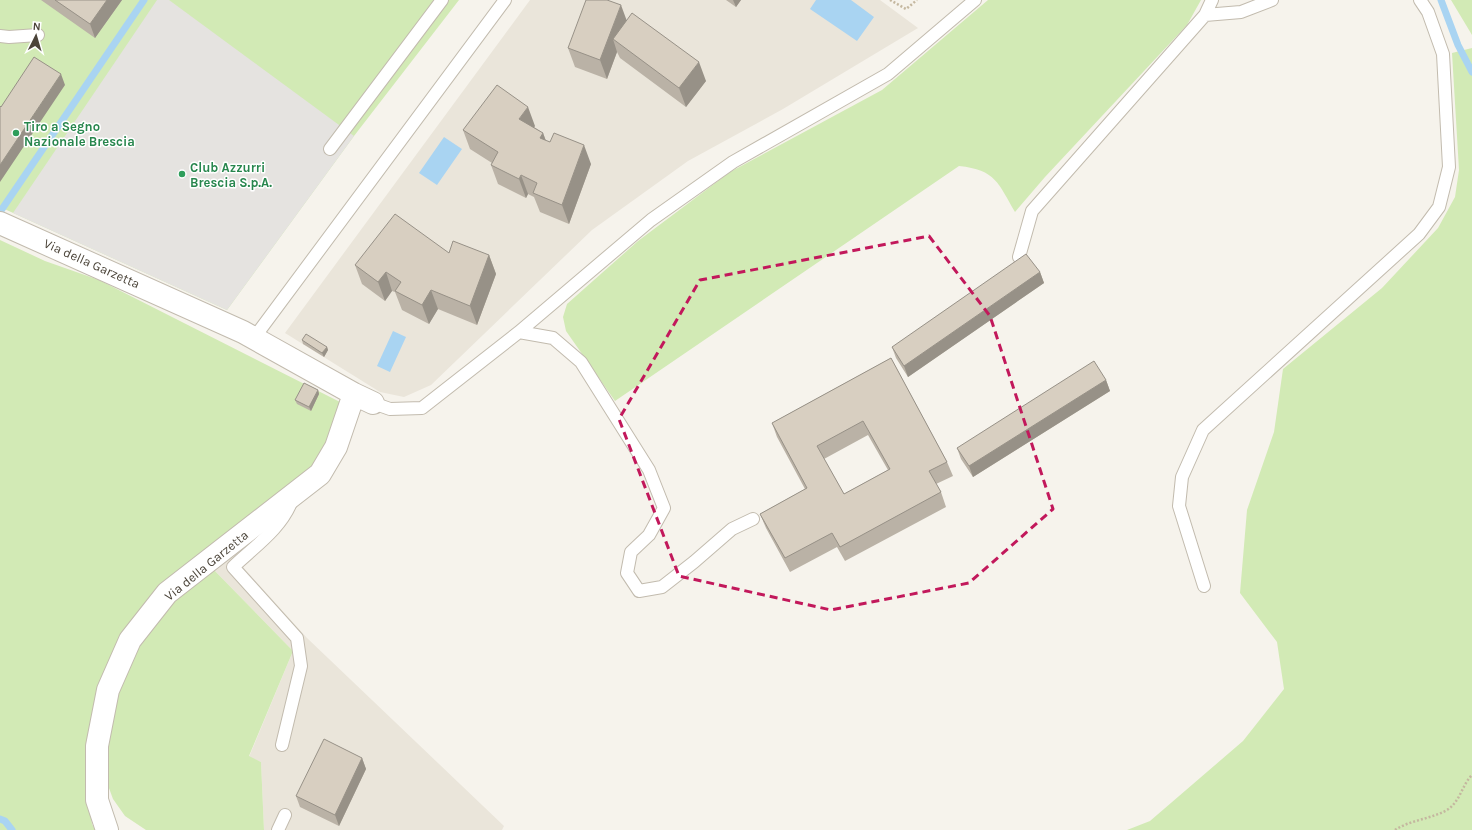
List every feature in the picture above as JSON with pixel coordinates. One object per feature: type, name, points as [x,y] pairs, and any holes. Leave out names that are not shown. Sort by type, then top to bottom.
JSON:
[{"type":"street","name":"Via della Garzetta","points":[[6,225],[39,232],[217,313],[254,338],[363,398],[320,474],[167,593],[130,640],[108,690],[97,746],[96,800],[107,830]]},
{"type":"lane","points":[[330,149],[442,0]]},
{"type":"lane","points":[[254,338],[505,0]]},
{"type":"lane","points":[[363,398],[390,409],[407,410],[422,408],[519,332],[651,220],[733,162],[888,74],[975,0]]},
{"type":"lane","points":[[1019,257],[1032,212],[1204,15],[1212,0]]},
{"type":"lane","points":[[1204,15],[1241,12],[1272,0]]},
{"type":"lane","points":[[1204,586],[1180,506],[1182,477],[1203,430],[1419,234],[1439,207],[1449,167],[1442,54],[1428,12],[1420,0]]},
{"type":"lane","points":[[0,36],[9,37],[38,35]]},
{"type":"lane","points":[[519,332],[554,338],[581,362],[649,470],[664,508],[649,535],[631,552],[627,573],[639,591],[662,586],[694,562],[732,529],[753,519]]},
{"type":"lane","points":[[282,745],[301,666],[297,638],[233,567],[264,539],[288,512],[294,494]]},
{"type":"lane","points":[[278,830],[285,815]]},
{"type":"path","points":[[890,0],[906,9],[917,0]]},
{"type":"path","points":[[1395,830],[1448,810],[1457,799],[1465,781],[1472,775]]},
{"type":"highlighted area","points":[[929,236],[990,316],[1053,509],[969,583],[831,610],[679,576],[619,419],[700,280]]},
{"type":"shaded area","name":"Club Azzurri Brescia S.p.A.","points":[[157,0],[169,0],[354,136],[227,310],[13,213]]},
{"type":"shaded area","points":[[530,0],[880,0],[918,28],[783,109],[688,161],[592,230],[431,385],[404,397],[380,392],[285,333]]},
{"type":"shaded area","points":[[237,550],[249,562],[243,567],[307,638],[504,826],[502,830],[264,830],[261,762],[249,757],[293,651],[212,568]]},
{"type":"green space","name":"Club Azzurri Brescia S.p.A.","points":[[0,0],[459,0],[354,136],[227,310],[0,207]]},
{"type":"green space","points":[[988,0],[1201,0],[1187,25],[1045,177],[1015,212],[1000,186],[988,175],[981,171],[959,166],[615,401],[566,331],[563,317],[567,304],[638,241],[730,172],[882,90]]},
{"type":"green space","points":[[1451,0],[1472,0],[1472,35]]},
{"type":"green space","points":[[1472,48],[1472,830],[1127,830],[1150,821],[1243,741],[1284,689],[1277,642],[1240,593],[1247,510],[1274,432],[1283,369],[1382,288],[1438,228],[1455,197],[1459,170],[1452,53]]},
{"type":"green space","points":[[0,240],[45,261],[99,280],[340,402],[331,437],[322,461],[127,631],[89,804],[92,824],[95,830],[0,830]]},
{"type":"green space","points":[[212,568],[293,651],[249,756],[261,762],[264,830],[146,830],[125,816],[113,799],[102,769],[116,692],[131,657],[174,597]]},
{"type":"water","points":[[816,0],[851,0],[874,17],[857,41],[810,9]]},
{"type":"water","points":[[444,137],[462,149],[437,185],[419,173]]},
{"type":"water","points":[[393,331],[406,337],[390,372],[377,366]]},
{"type":"building","points":[[55,0],[107,0],[90,24]]},
{"type":"building","points":[[586,0],[607,0],[621,5],[600,60],[568,48]]},
{"type":"building","points":[[632,13],[699,62],[679,88],[613,39]]},
{"type":"building","points":[[34,57],[61,74],[0,165],[0,106],[1,107]]},
{"type":"building","points":[[497,85],[528,107],[519,119],[543,133],[540,138],[550,142],[554,133],[584,145],[562,205],[533,193],[537,183],[521,175],[519,179],[491,165],[498,152],[463,130]]},
{"type":"building","points":[[395,214],[449,253],[453,241],[489,255],[470,306],[431,290],[422,305],[395,291],[401,282],[386,272],[378,282],[355,265]]},
{"type":"building","points":[[1026,254],[1040,272],[904,366],[892,347]]},
{"type":"building","points":[[306,334],[327,347],[322,353],[302,340]]},
{"type":"building","points":[[891,358],[947,462],[929,471],[941,492],[840,547],[832,533],[785,558],[760,514],[807,488],[772,423]],"holes":[[[863,421],[890,469],[844,494],[817,446]]]},
{"type":"building","points":[[1094,361],[1106,380],[969,466],[957,448]]},
{"type":"building","points":[[304,383],[318,390],[309,407],[295,400]]},
{"type":"building","points":[[324,739],[362,758],[335,815],[296,796]]},
{"type":"waterway","points":[[0,212],[144,0]]},
{"type":"waterway","points":[[1441,0],[1458,45],[1472,72]]},
{"type":"waterway","points":[[0,819],[5,821],[12,830]]},
{"type":"place","name":"Tiro a Segno Nazionale Brescia","points":[[16,133]]},
{"type":"place","name":"Club Azzurri Brescia S.p.A.","points":[[182,174]]}]
